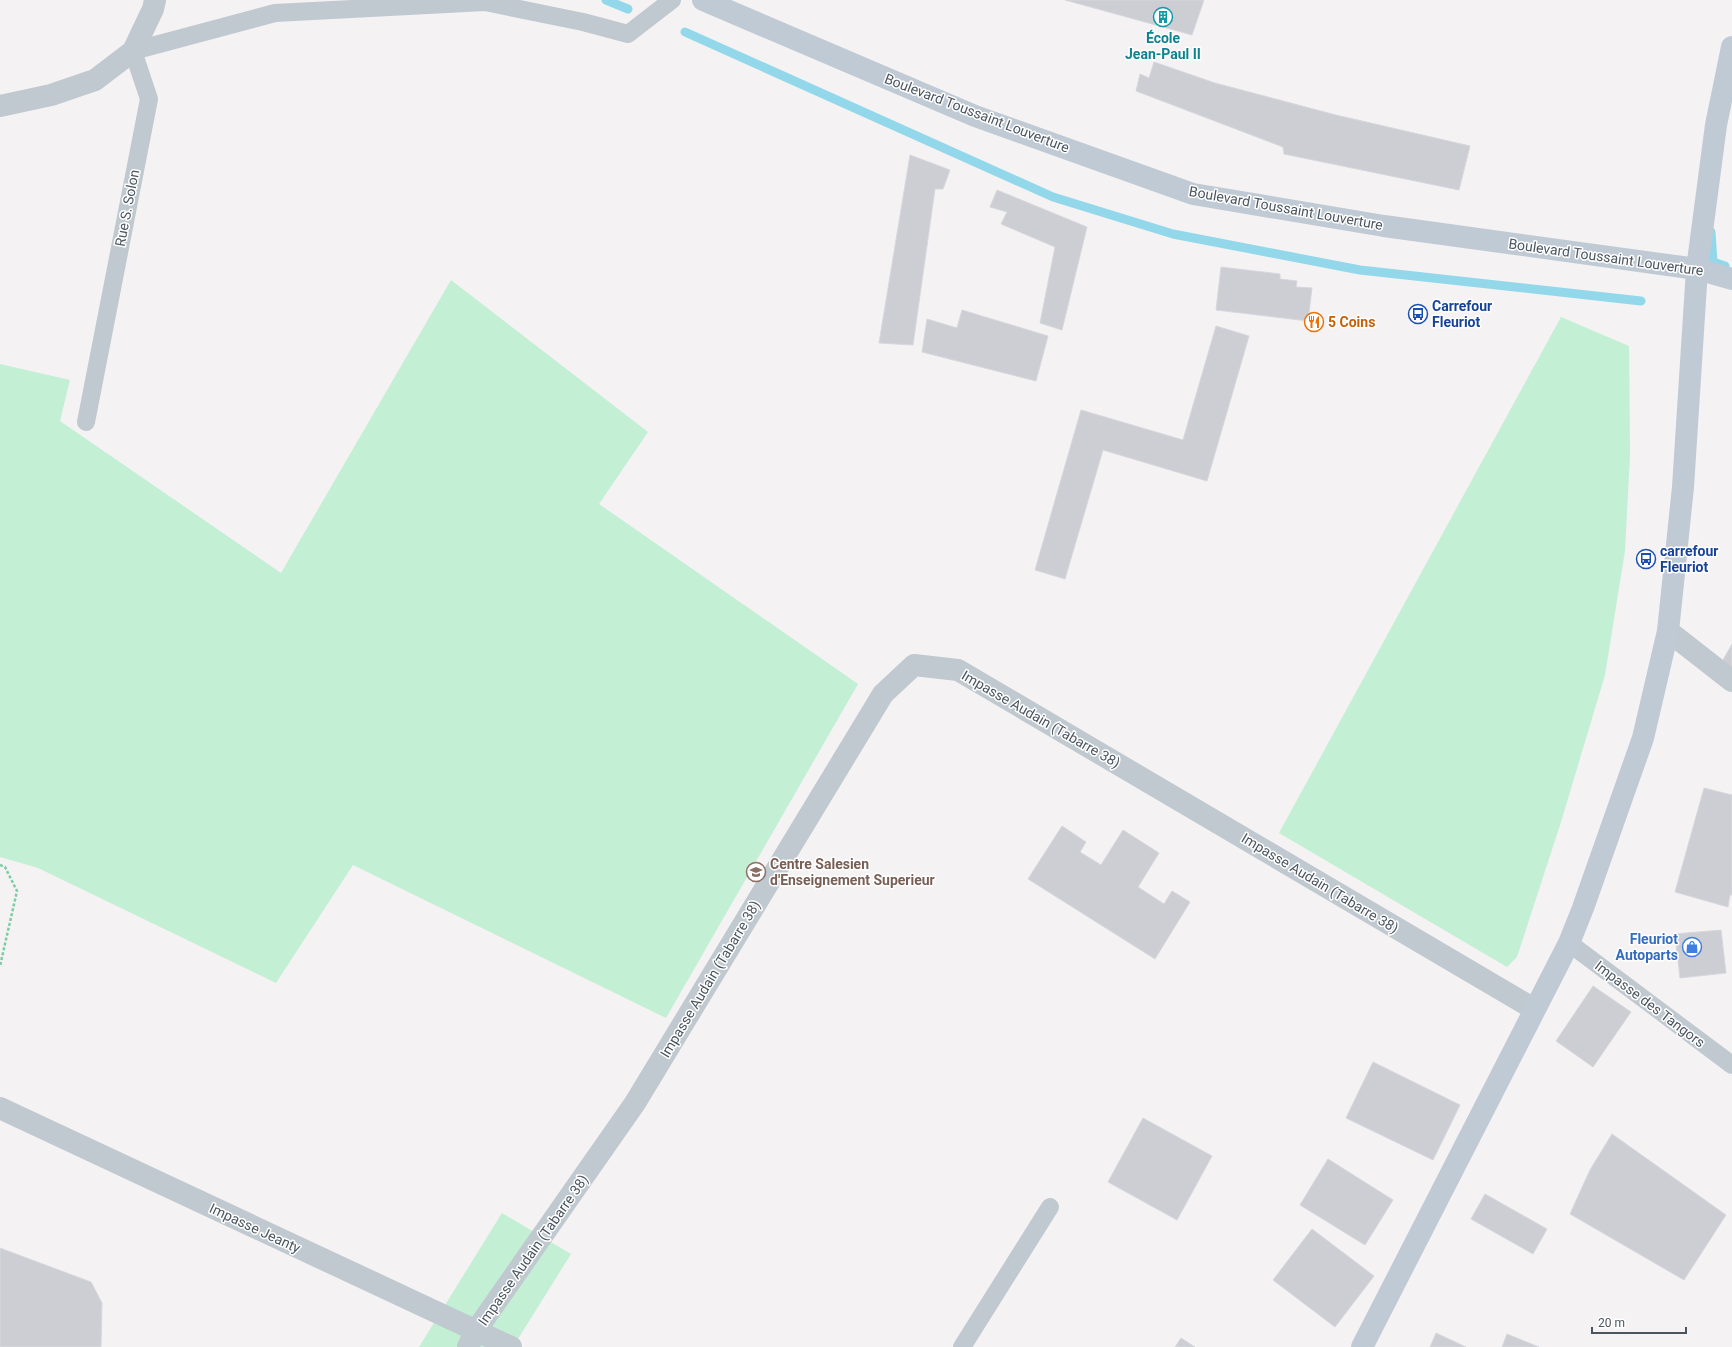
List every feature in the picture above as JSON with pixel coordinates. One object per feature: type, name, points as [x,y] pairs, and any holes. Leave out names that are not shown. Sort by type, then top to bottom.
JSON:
[{"type":"main road","name":"Boulevard Toussaint Louverture","points":[[703,0],[975,116],[1193,194],[1384,226],[1697,269],[1732,279]]},
{"type":"main road","points":[[1362,1347],[1569,943],[1583,908],[1643,738],[1668,631],[1683,487],[1697,269],[1716,125],[1732,47]]},
{"type":"street","points":[[0,106],[51,96],[95,80],[133,52],[153,9],[155,0]]},
{"type":"street","points":[[1668,631],[1732,681]]},
{"type":"street","name":"Impasse Audain (Tabarre 38)","points":[[472,1339],[636,1103],[882,694],[914,665],[958,670],[1534,1009]]},
{"type":"street","name":"Impasse Jeanty","points":[[0,1108],[472,1339],[511,1347]]},
{"type":"lane","points":[[133,52],[276,13],[485,2],[583,22],[628,34],[672,0]]},
{"type":"lane","name":"Rue S. Solon","points":[[86,422],[148,99],[133,52]]},
{"type":"lane","name":"Impasse des Tangors","points":[[1569,943],[1732,1065]]},
{"type":"lane","points":[[962,1347],[1050,1207]]},
{"type":"path","points":[[0,865],[5,867],[17,891],[0,966]]},
{"type":"green space","points":[[451,280],[648,432],[599,504],[858,684],[666,1018],[353,865],[276,983],[38,868],[0,857],[0,364],[70,380],[60,421],[281,573]]},
{"type":"green space","points":[[1561,317],[1629,346],[1630,455],[1625,551],[1605,675],[1561,822],[1517,957],[1507,967],[1279,833]]},
{"type":"green space","points":[[502,1213],[571,1254],[513,1347],[419,1347]]},
{"type":"building","name":"École Jean-Paul II","points":[[1065,0],[1204,0],[1192,35]]},
{"type":"building","points":[[1154,62],[1215,83],[1336,115],[1470,146],[1459,190],[1284,154],[1283,147],[1136,91],[1140,74],[1149,78]]},
{"type":"building","points":[[910,155],[950,170],[943,189],[935,189],[913,345],[879,343]]},
{"type":"building","points":[[997,190],[1087,227],[1062,330],[1040,323],[1055,247],[1001,224],[1007,212],[990,207]]},
{"type":"building","points":[[1221,267],[1280,274],[1280,279],[1297,281],[1296,287],[1312,288],[1308,321],[1216,310]]},
{"type":"building","points":[[962,310],[1048,336],[1036,381],[922,352],[927,319],[957,328]]},
{"type":"building","points":[[1216,326],[1249,336],[1207,481],[1103,450],[1065,579],[1035,570],[1081,410],[1183,440]]},
{"type":"building","points":[[1732,644],[1732,680],[1719,667]]},
{"type":"building","points":[[1704,788],[1732,795],[1732,895],[1730,895],[1728,907],[1675,892]]},
{"type":"building","points":[[1062,826],[1086,842],[1080,852],[1101,865],[1123,830],[1159,853],[1138,887],[1164,904],[1172,891],[1190,902],[1155,959],[1028,879]]},
{"type":"building","points":[[1721,930],[1726,973],[1680,978],[1675,934]]},
{"type":"building","points":[[1593,986],[1631,1012],[1593,1067],[1556,1041]]},
{"type":"building","points":[[1373,1062],[1460,1105],[1433,1160],[1346,1118]]},
{"type":"building","points":[[1143,1118],[1212,1156],[1177,1220],[1108,1182]]},
{"type":"building","points":[[1612,1134],[1726,1215],[1684,1280],[1570,1214],[1590,1170]]},
{"type":"building","points":[[1328,1159],[1393,1200],[1365,1245],[1300,1205]]},
{"type":"building","points":[[1485,1194],[1547,1229],[1533,1254],[1471,1219]]},
{"type":"building","points":[[1312,1229],[1374,1276],[1335,1327],[1273,1280]]},
{"type":"building","points":[[0,1248],[91,1282],[102,1303],[101,1347],[0,1347]]},
{"type":"building","points":[[1436,1333],[1466,1347],[1430,1347]]},
{"type":"building","points":[[1507,1334],[1539,1347],[1502,1347]]},
{"type":"building","points":[[1181,1338],[1195,1347],[1175,1347]]},
{"type":"waterway","points":[[606,0],[628,9]]},
{"type":"waterway","points":[[685,32],[1053,197],[1173,234],[1360,270],[1641,301]]},
{"type":"waterway","points":[[1711,232],[1713,262],[1725,266]]},
{"type":"place","name":"École Jean-Paul II","points":[[1163,17]]},
{"type":"place","name":"Carrefour Fleuriot","points":[[1418,314]]},
{"type":"place","name":"5 Coins","points":[[1314,322]]},
{"type":"place","name":"carrefour Fleuriot","points":[[1646,559]]},
{"type":"place","name":"Centre Salesien d'Enseignement Superieur","points":[[756,872]]},
{"type":"place","name":"Fleuriot Autoparts","points":[[1692,947]]}]
